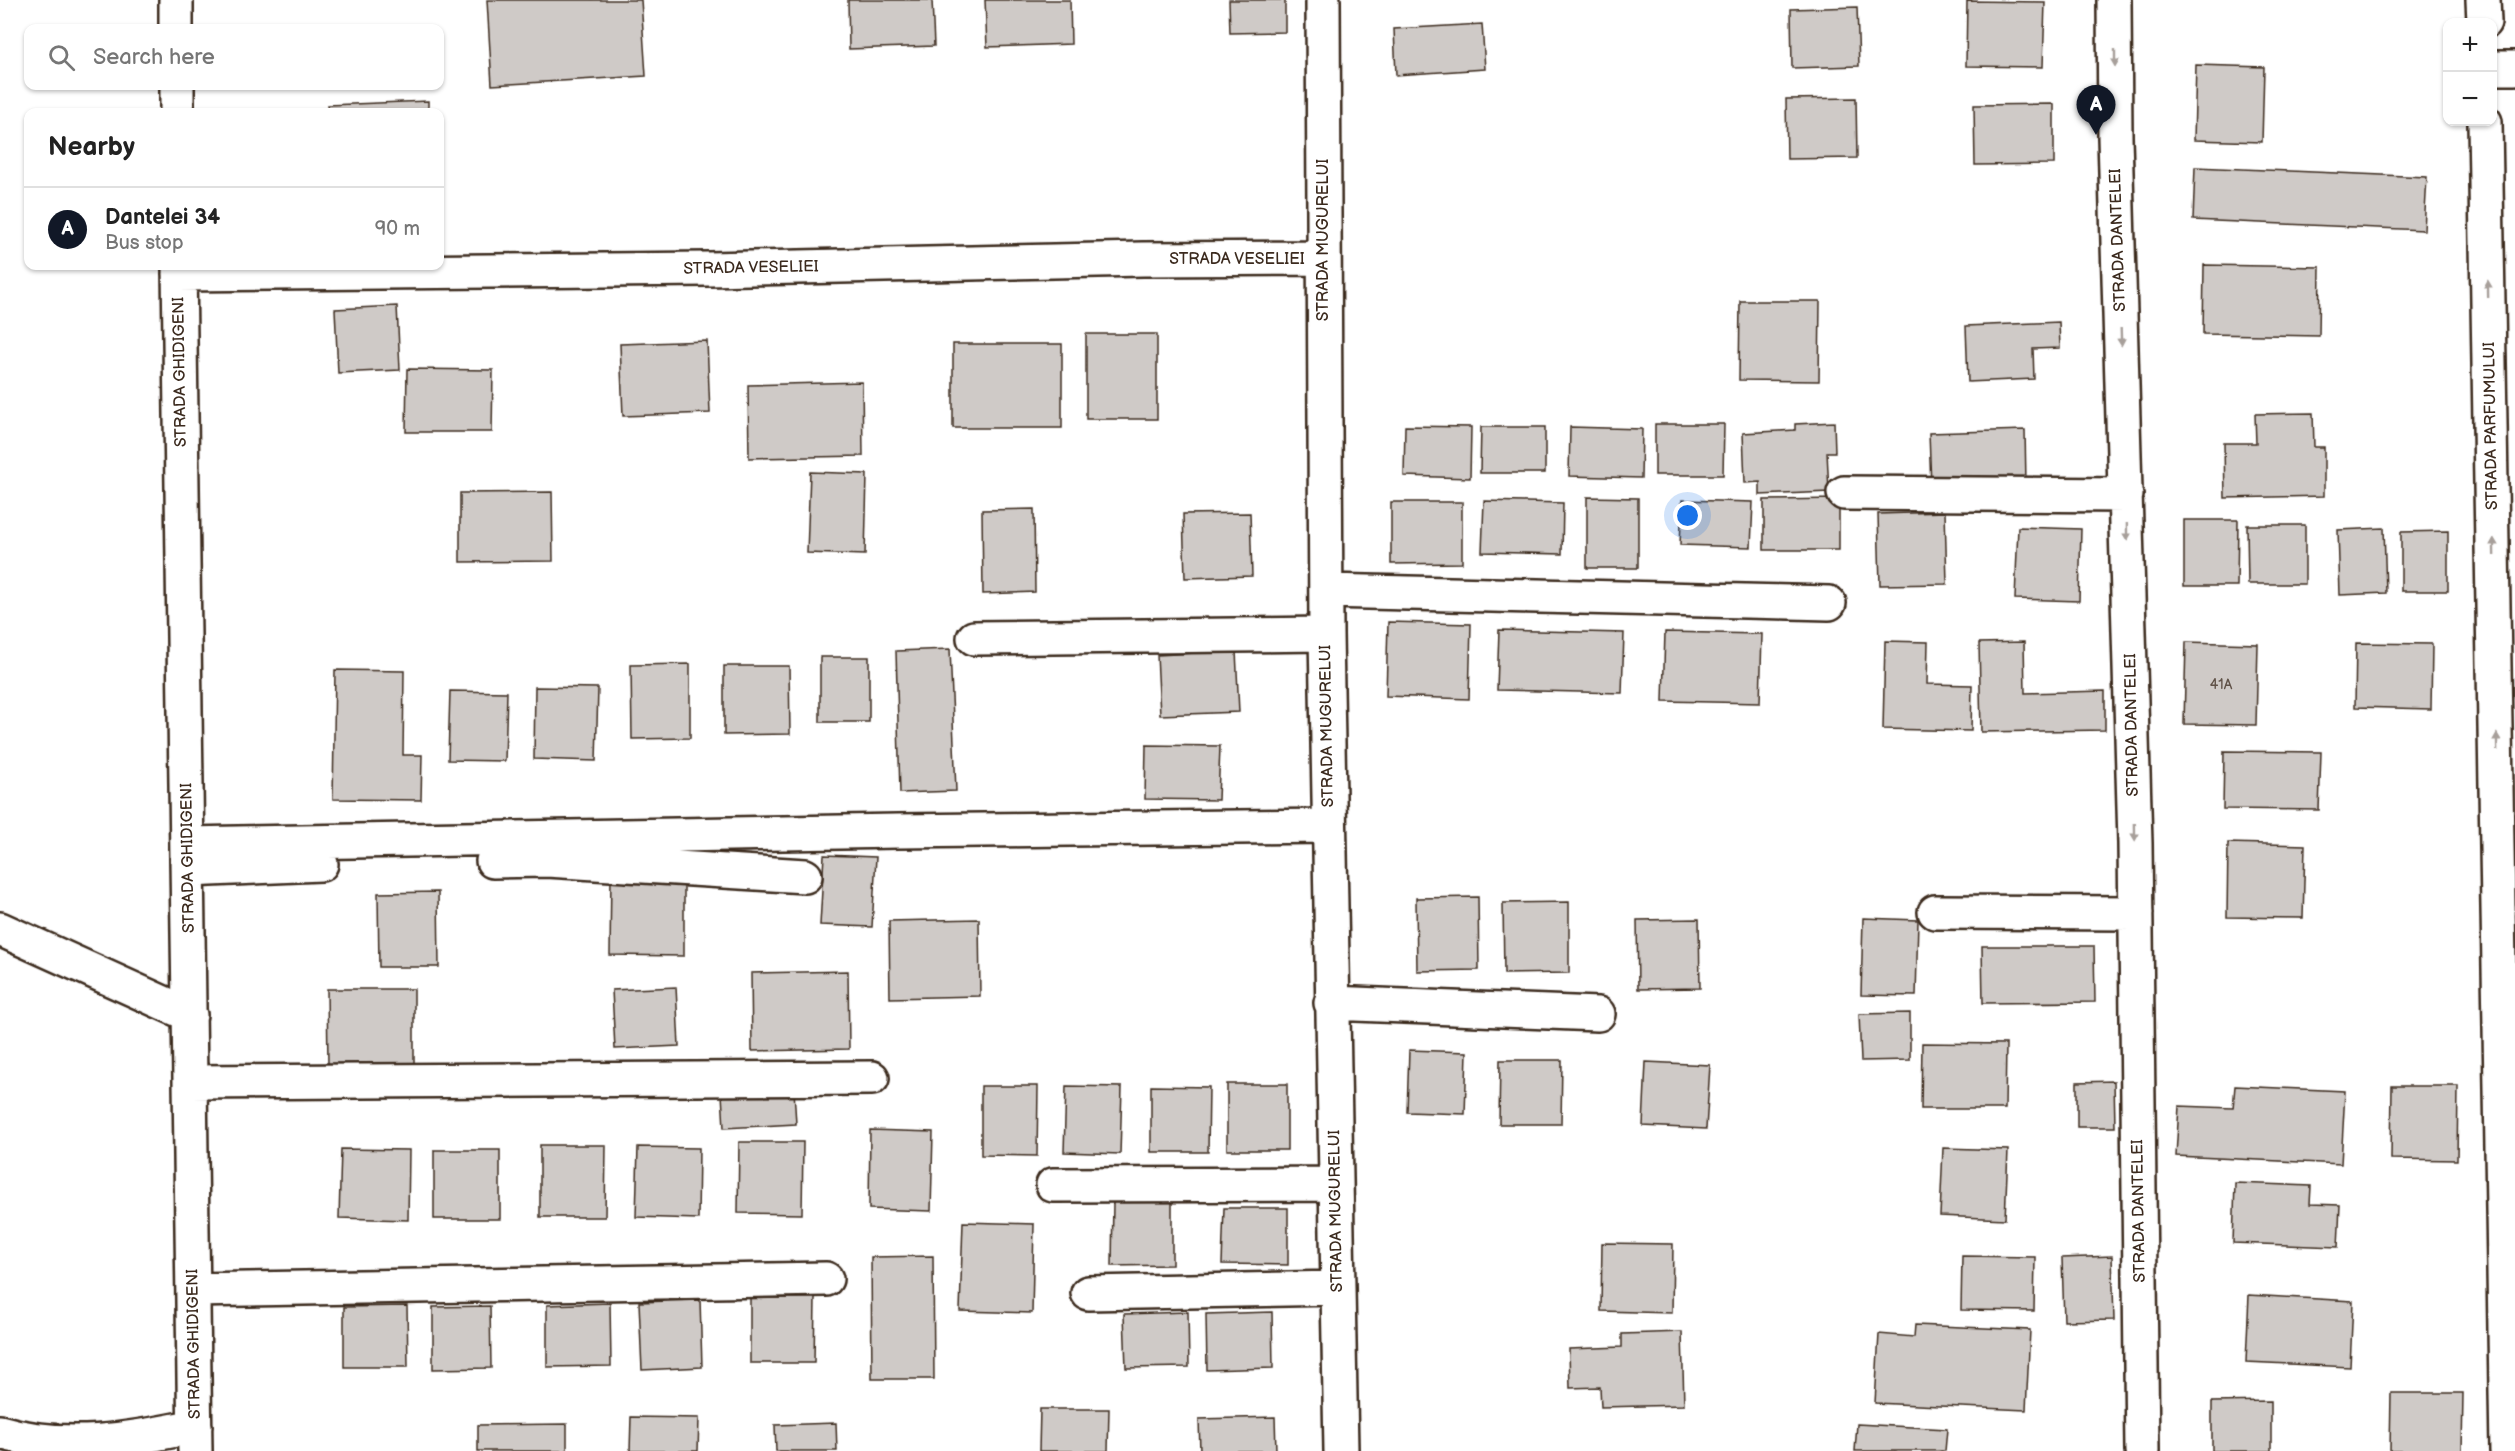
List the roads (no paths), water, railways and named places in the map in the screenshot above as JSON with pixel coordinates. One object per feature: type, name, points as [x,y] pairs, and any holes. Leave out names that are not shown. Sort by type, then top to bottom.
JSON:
[{"type":"street","points":[[176,0],[176,24]]},
{"type":"street","name":"STRADA MUGURELUI","points":[[1323,0],[1326,634],[1341,1451]]},
{"type":"street","name":"STRADA DANTELEI","points":[[2114,0],[2136,913],[2142,1451]]},
{"type":"street","points":[[2483,0],[2484,18]]},
{"type":"street","points":[[2497,68],[2515,68]]},
{"type":"street","points":[[177,90],[177,108]]},
{"type":"street","name":"STRADA PARFUMULUI","points":[[2486,126],[2502,337],[2510,1295],[2506,1451]]},
{"type":"street","name":"STRADA VESELIEI","points":[[444,270],[709,269],[1143,259],[1323,258]]},
{"type":"street","name":"STRADA GHIDIGENI","points":[[179,270],[195,1439]]},
{"type":"street","points":[[1844,493],[2126,495]]},
{"type":"street","points":[[1326,591],[1829,603]]},
{"type":"street","points":[[974,638],[1326,634]]},
{"type":"street","points":[[188,857],[874,831],[1329,826]]},
{"type":"street","points":[[188,857],[306,864],[547,860],[805,876]]},
{"type":"street","points":[[1935,912],[2136,913]]},
{"type":"street","points":[[0,929],[190,1015]]},
{"type":"street","points":[[1331,1003],[1598,1014]]},
{"type":"street","points":[[191,1082],[872,1078]]},
{"type":"street","points":[[1053,1185],[1335,1184]]},
{"type":"street","points":[[193,1290],[826,1279]]},
{"type":"street","points":[[1088,1293],[1338,1288]]},
{"type":"street","points":[[0,1432],[23,1440],[67,1443],[195,1439]]},
{"type":"place","name":"Dantelei 34","points":[[2096,135]]}]
